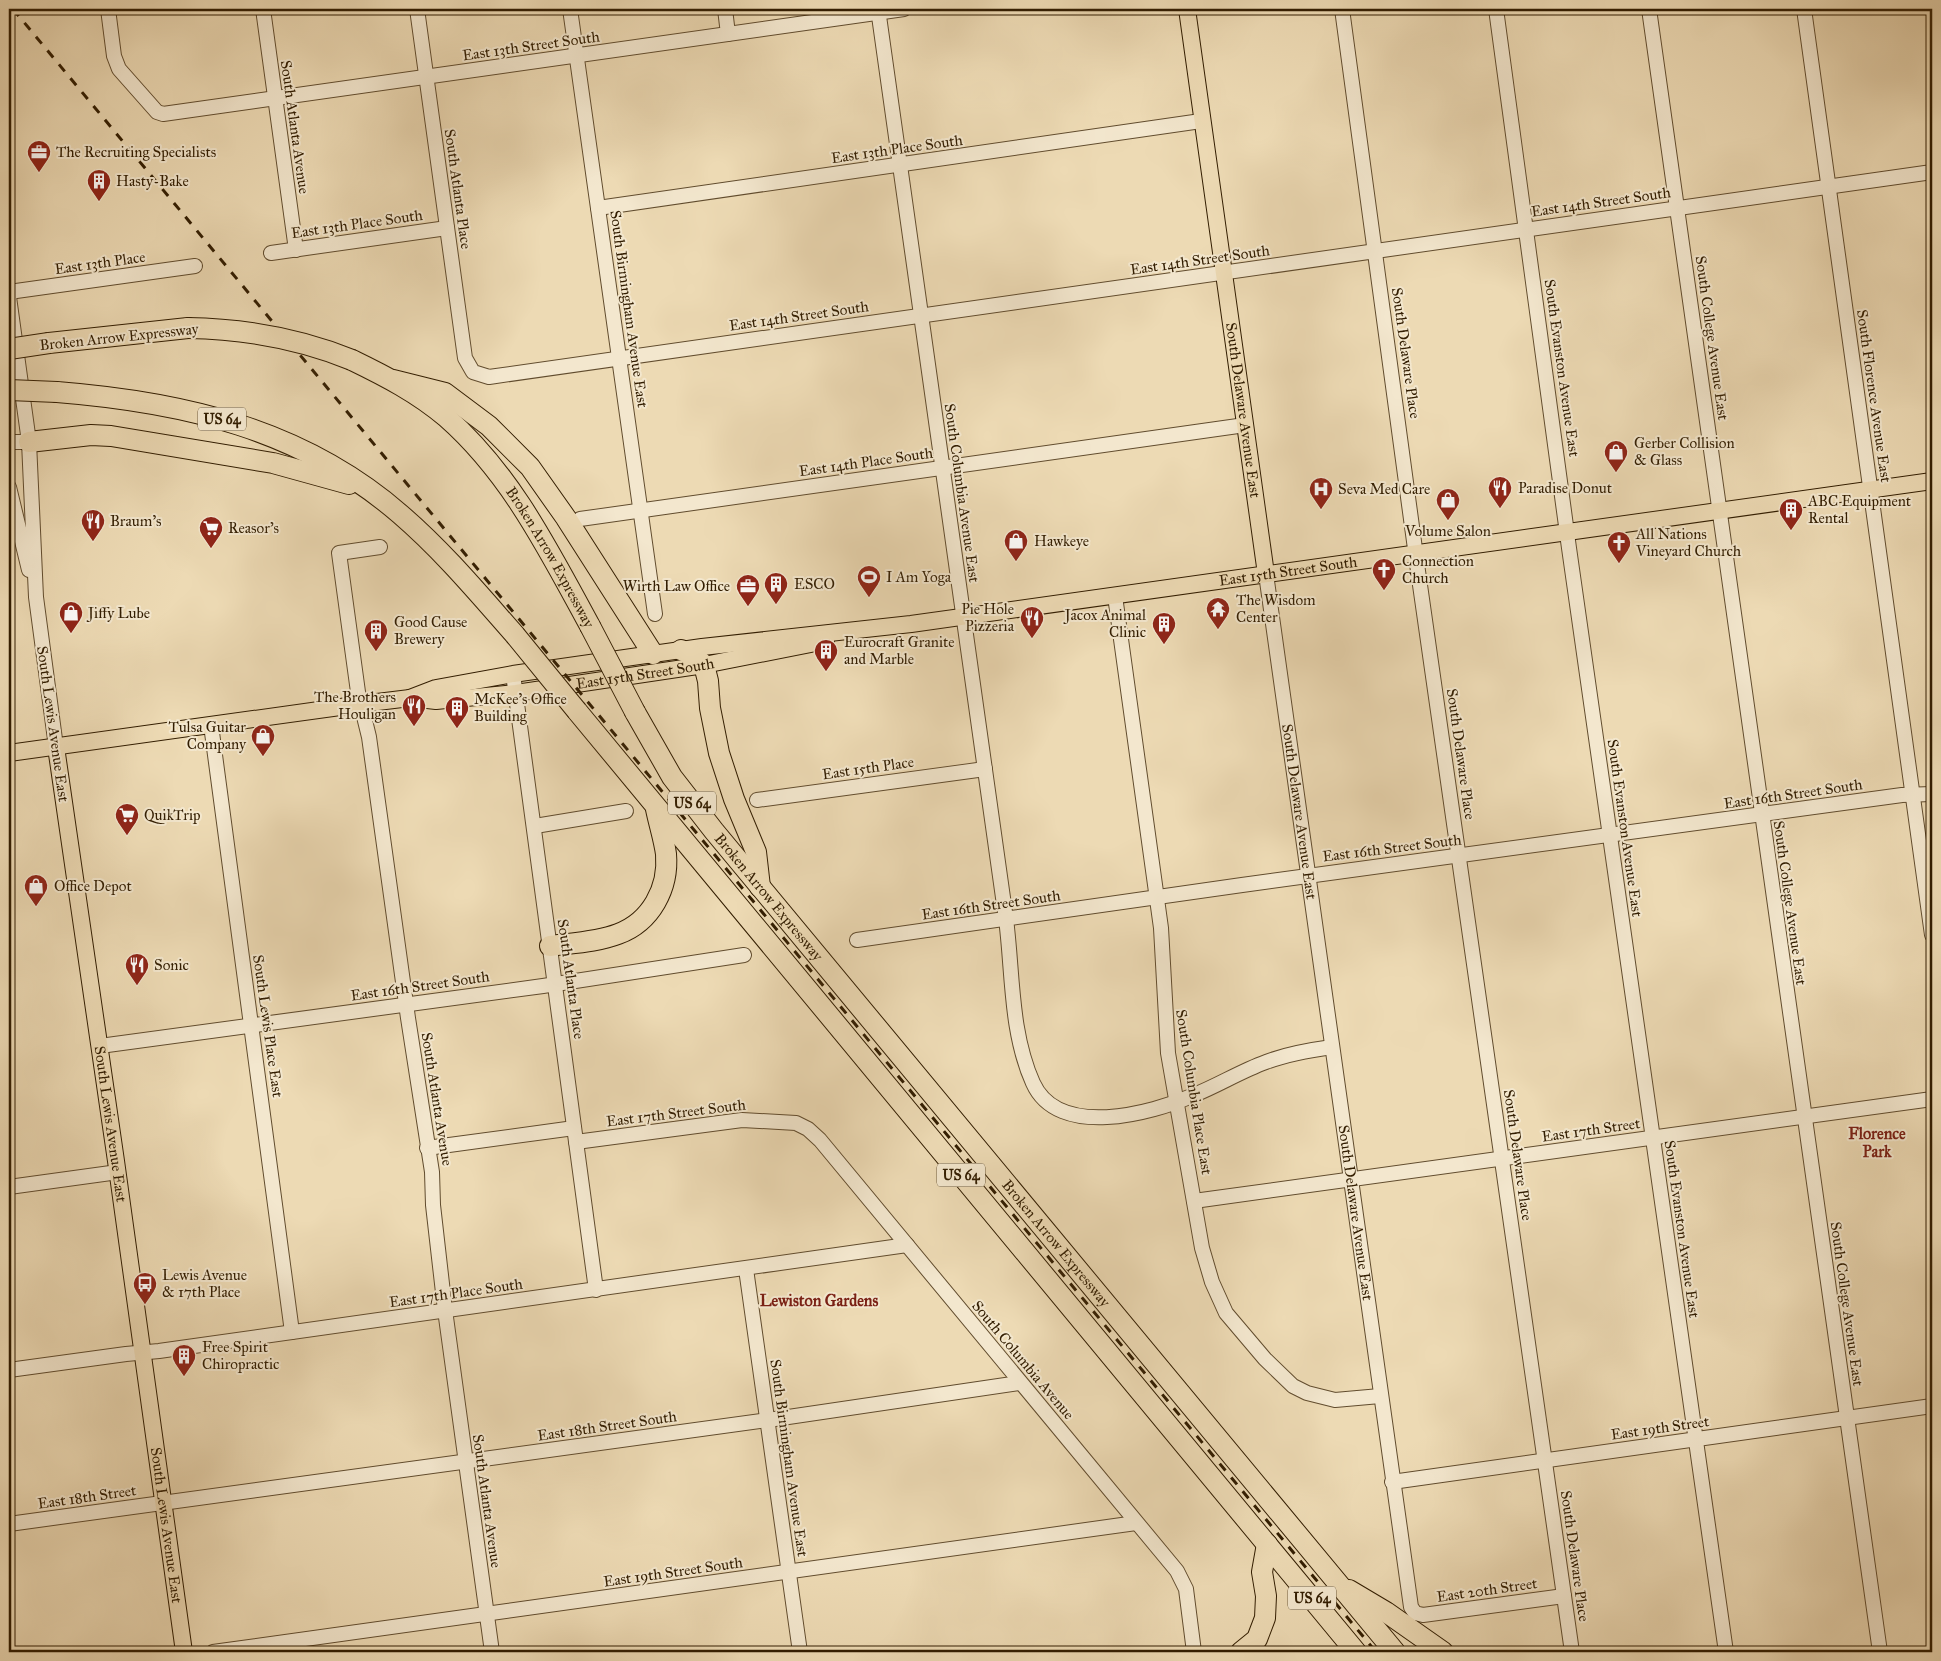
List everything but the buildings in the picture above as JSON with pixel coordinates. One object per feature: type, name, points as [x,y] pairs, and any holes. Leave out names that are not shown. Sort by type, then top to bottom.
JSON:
[{"type":"highway","name":"Broken Arrow Expressway","points":[[9,349],[188,328],[225,328],[276,336],[321,347],[393,380],[445,416],[492,464],[527,514],[672,777],[760,887],[1395,1652]]},
{"type":"highway","points":[[393,380],[445,393],[489,426],[530,467],[566,518],[653,654]]},
{"type":"highway","name":"Broken Arrow Expressway","points":[[9,390],[57,392],[134,400],[229,420],[286,441],[315,455],[372,492],[433,544],[515,635],[1356,1652]]},
{"type":"highway","points":[[29,442],[91,435],[112,436],[298,468],[372,492]]},
{"type":"highway","points":[[681,650],[691,654],[704,665],[719,753],[734,799],[756,852],[760,887]]},
{"type":"highway","points":[[550,946],[602,939],[619,934],[642,920],[651,910],[659,897],[666,867],[666,854],[655,806]]},
{"type":"highway","points":[[1241,1652],[1256,1639],[1265,1618],[1266,1596],[1262,1572],[1267,1544]]},
{"type":"highway","points":[[1338,1584],[1386,1612],[1443,1652]]},
{"type":"main road","name":"South Delaware Avenue East","points":[[1186,9],[1266,574]]},
{"type":"main road","name":"East 15th Street South","points":[[410,698],[436,688],[512,674],[797,635],[880,629],[1932,481]]},
{"type":"main road","name":"East 15th Street South","points":[[9,753],[410,698],[436,701],[516,693],[704,665],[800,647],[880,629]]},
{"type":"main road","name":"South Lewis Avenue East","points":[[56,747],[118,1172],[141,1352],[184,1652]]},
{"type":"street","name":"East 13th Street South","points":[[108,9],[114,56],[119,69],[156,112],[163,114],[577,56],[878,10],[904,9]]},
{"type":"street","name":"South Atlanta Avenue","points":[[263,9],[296,250]]},
{"type":"street","name":"South Atlanta Place","points":[[417,9],[464,358],[473,372]]},
{"type":"street","name":"South Birmingham Avenue East","points":[[570,9],[655,614]]},
{"type":"street","points":[[725,9],[728,34]]},
{"type":"street","name":"South Delaware Place","points":[[1342,9],[1416,554],[1572,1652]]},
{"type":"street","name":"South Evanston Avenue East","points":[[1496,9],[1652,1138],[1726,1652]]},
{"type":"street","name":"South College Avenue East","points":[[1649,9],[1880,1652]]},
{"type":"street","name":"South Florence Avenue East","points":[[1804,9],[1932,935]]},
{"type":"street","name":"South Columbia Avenue East","points":[[878,10],[1006,919],[1013,1001],[1025,1061],[1033,1084],[1041,1096],[1052,1106],[1067,1113],[1083,1117],[1123,1115],[1177,1102]]},
{"type":"street","name":"East 13th Place South","points":[[598,208],[1201,121]]},
{"type":"street","name":"East 14th Street South","points":[[473,372],[489,377],[1932,172]]},
{"type":"street","name":"East 13th Place South","points":[[271,253],[447,228]]},
{"type":"street","name":"East 13th Place","points":[[9,292],[195,266]]},
{"type":"street","name":"South Lewis Avenue East","points":[[9,296],[29,442],[36,597],[56,747]]},
{"type":"street","name":"East 14th Place South","points":[[580,518],[1245,425]]},
{"type":"street","points":[[9,442],[29,442]]},
{"type":"street","name":"South Lewis Avenue East","points":[[9,487],[36,597]]},
{"type":"street","name":"South Atlanta Avenue","points":[[380,547],[339,553],[357,686],[369,737],[406,1005],[432,1172],[445,1310],[492,1652]]},
{"type":"street","name":"South Delaware Avenue East","points":[[1266,574],[1392,1482],[1409,1599],[1415,1613]]},
{"type":"street","name":"South Columbia Place East","points":[[1115,596],[1157,898],[1164,958],[1166,1031],[1202,1248],[1219,1300],[1236,1325],[1281,1377],[1293,1386],[1322,1398],[1350,1399],[1380,1396]]},
{"type":"street","name":"South Atlanta Place","points":[[512,674],[556,984],[596,1290]]},
{"type":"street","name":"South Lewis Place East","points":[[211,725],[292,1332]]},
{"type":"street","name":"East 15th Place","points":[[756,800],[985,769]]},
{"type":"street","name":"East 16th Street South","points":[[857,940],[1761,814],[1932,794]]},
{"type":"street","points":[[534,826],[626,811]]},
{"type":"street","name":"East 16th Street South","points":[[100,1046],[556,984],[744,955]]},
{"type":"street","points":[[1177,1102],[1268,1061],[1306,1051],[1332,1047]]},
{"type":"street","name":"East 17th Street","points":[[1194,1201],[1932,1099]]},
{"type":"street","name":"East 17th Street South","points":[[427,1148],[727,1120],[780,1120]]},
{"type":"street","name":"South Columbia Avenue","points":[[780,1120],[796,1123],[808,1129],[820,1140],[1183,1581],[1194,1652]]},
{"type":"street","points":[[9,1187],[118,1172]]},
{"type":"street","name":"East 17th Place South","points":[[9,1370],[907,1246]]},
{"type":"street","name":"South Birmingham Avenue East","points":[[746,1269],[800,1652]]},
{"type":"street","name":"East 18th Street South","points":[[200,1498],[768,1420],[1019,1382]]},
{"type":"street","name":"East 19th Street","points":[[1392,1482],[1932,1406]]},
{"type":"street","name":"East 18th Street","points":[[9,1524],[200,1498]]},
{"type":"street","name":"East 19th Street South","points":[[214,1652],[1136,1523]]},
{"type":"street","name":"East 20th Street","points":[[1415,1613],[1423,1615],[1564,1596]]},
{"type":"railway","points":[[13,9],[1376,1652]]},
{"type":"place","name":"The Recruiting Specialists","points":[[39,173]]},
{"type":"place","name":"Hasty-Bake","points":[[99,202]]},
{"type":"place","name":"Gerber Collision & Glass","points":[[1616,473]]},
{"type":"place","name":"Paradise Donut","points":[[1500,509]]},
{"type":"place","name":"Seva Med Care","points":[[1321,510]]},
{"type":"place","name":"Volume Salon","points":[[1448,521]]},
{"type":"place","name":"ABC Equipment Rental","points":[[1791,531]]},
{"type":"place","name":"Braum's","points":[[93,542]]},
{"type":"place","name":"Reasor's","points":[[211,549]]},
{"type":"place","name":"Hawkeye","points":[[1016,562]]},
{"type":"place","name":"All Nations Vineyard Church","points":[[1619,564]]},
{"type":"place","name":"Connection Church","points":[[1384,591]]},
{"type":"place","name":"I Am Yoga","points":[[869,598]]},
{"type":"place","name":"ESCO","points":[[776,605]]},
{"type":"place","name":"Wirth Law Office","points":[[748,607]]},
{"type":"place","name":"The Wisdom Center","points":[[1218,630]]},
{"type":"place","name":"Jiffy Lube","points":[[71,634]]},
{"type":"place","name":"Pie Hole Pizzeria","points":[[1032,639]]},
{"type":"place","name":"Jacox Animal Clinic","points":[[1164,645]]},
{"type":"place","name":"Good Cause Brewery","points":[[376,652]]},
{"type":"place","name":"Eurocraft Granite and Marble","points":[[826,672]]},
{"type":"place","name":"The Brothers Houligan","points":[[414,727]]},
{"type":"place","name":"McKee's Office Building","points":[[457,729]]},
{"type":"place","name":"Tulsa Guitar Company","points":[[263,757]]},
{"type":"place","name":"QuikTrip","points":[[127,836]]},
{"type":"place","name":"Office Depot","points":[[36,907]]},
{"type":"place","name":"Sonic","points":[[137,986]]},
{"type":"place","name":"Lewis Avenue & 17th Place","points":[[145,1305]]},
{"type":"place","name":"Free Spirit Chiropractic","points":[[184,1377]]},
{"type":"district","name":"Florence Park","points":[[1877,1142]]},
{"type":"district","name":"Lewiston Gardens","points":[[819,1300]]}]
